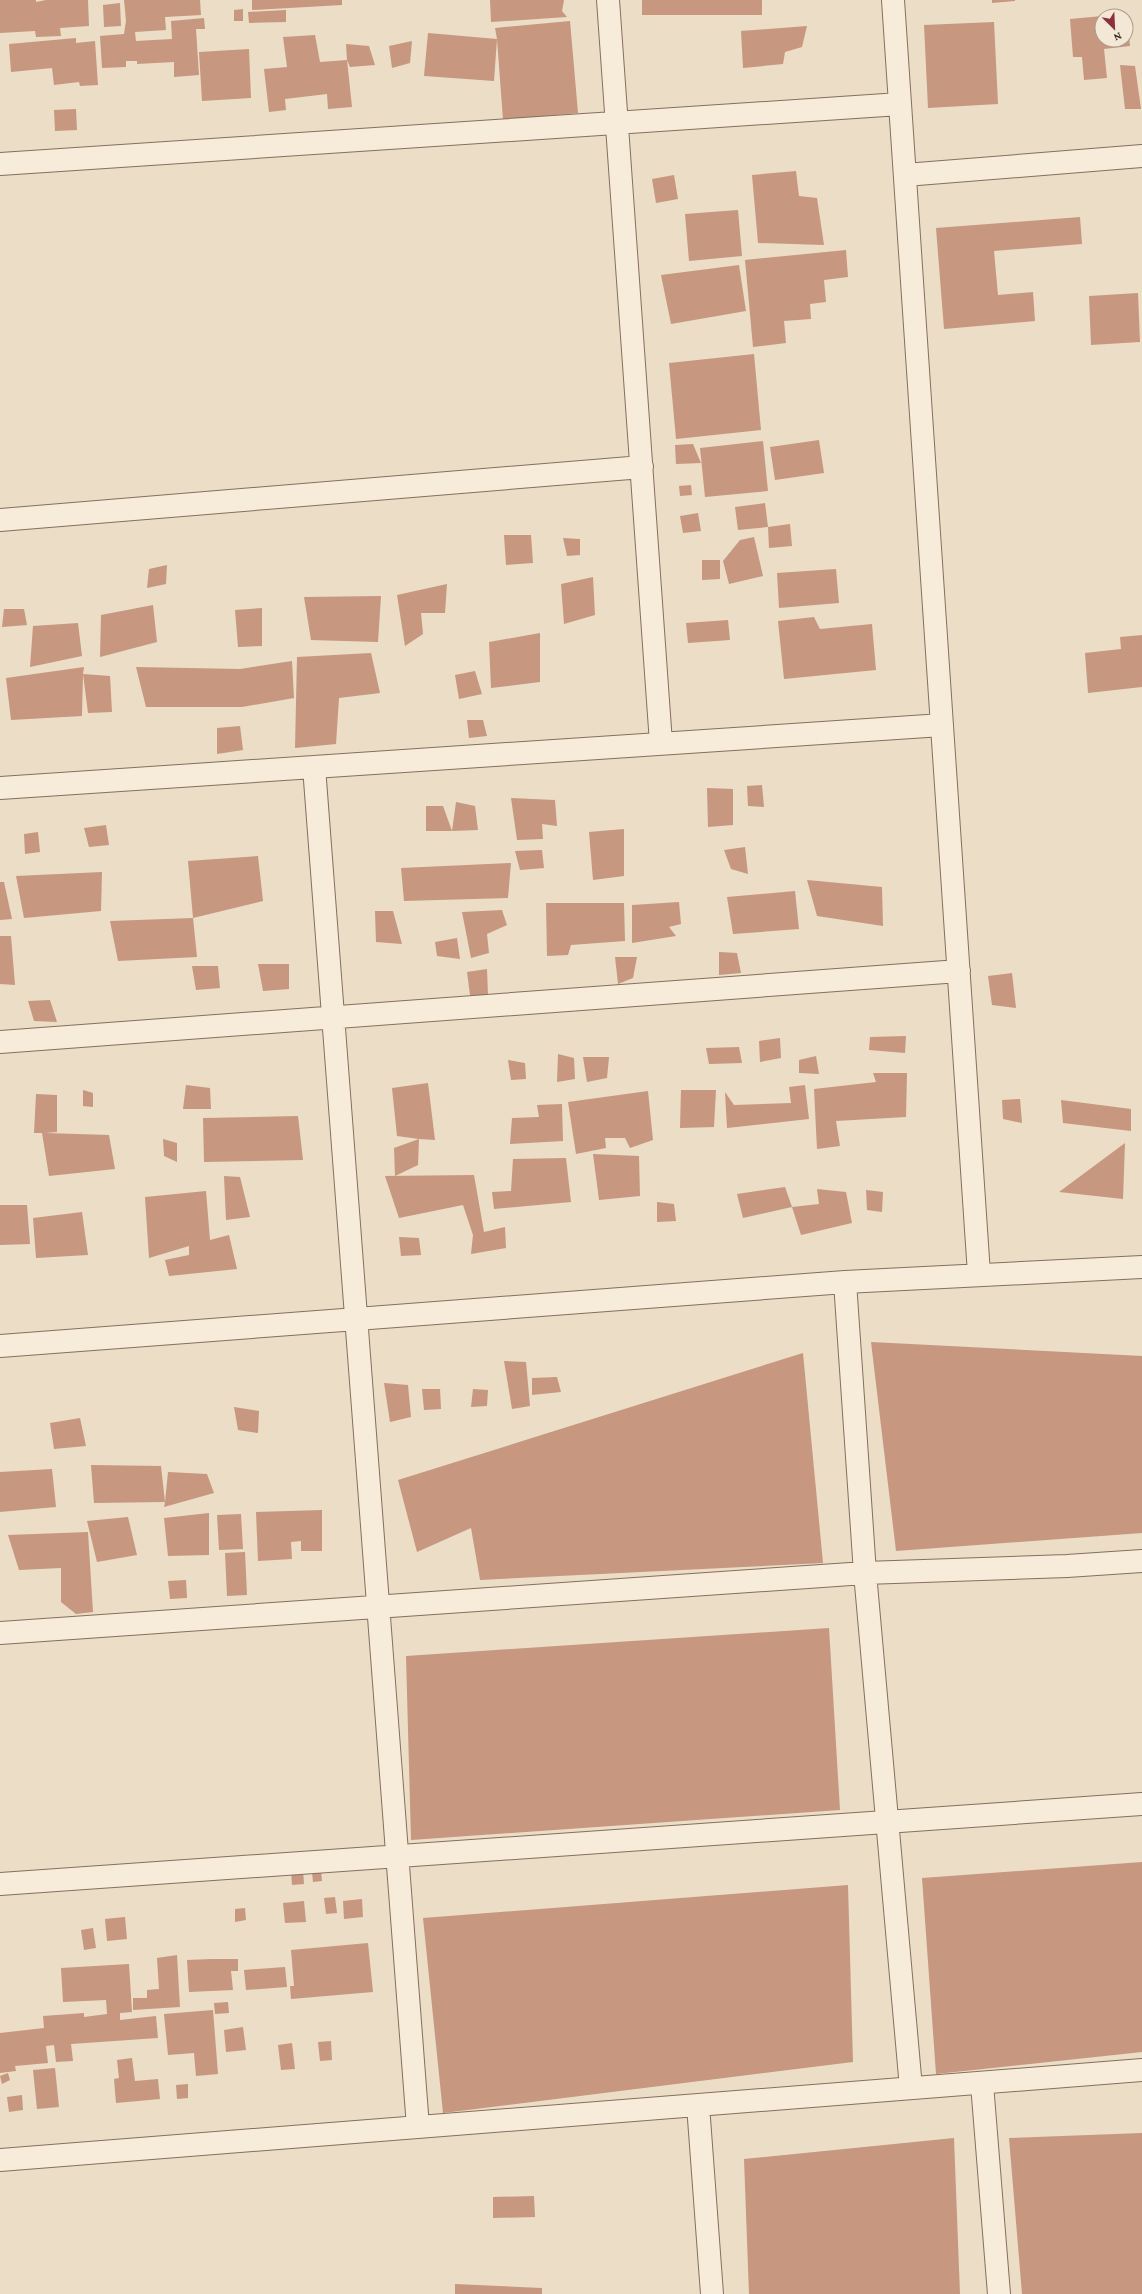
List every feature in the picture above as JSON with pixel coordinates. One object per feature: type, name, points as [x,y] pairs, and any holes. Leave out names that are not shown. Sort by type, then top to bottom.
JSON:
[{"type":"street","points":[[608,0],[661,743]]},
{"type":"street","points":[[893,0],[979,1274]]},
{"type":"street","points":[[0,164],[900,104]]},
{"type":"street","points":[[905,174],[1142,156]]},
{"type":"street","points":[[0,520],[642,467]]},
{"type":"street","points":[[0,788],[942,725]]},
{"type":"street","points":[[314,767],[418,2127]]},
{"type":"street","points":[[0,1042],[959,971]]},
{"type":"street","points":[[0,1346],[845,1282],[979,1274],[1142,1267]]},
{"type":"street","points":[[845,1282],[865,1573],[886,1822],[911,2088]]},
{"type":"street","points":[[0,1633],[865,1573],[1067,1566],[1142,1561]]},
{"type":"street","points":[[0,1884],[1142,1804]]},
{"type":"street","points":[[0,2160],[911,2088],[982,2084],[1142,2070]]},
{"type":"street","points":[[982,2084],[999,2294]]},
{"type":"street","points":[[698,2105],[712,2294]]},
{"type":"building","points":[[0,0],[36,0],[36,2],[46,0],[88,0],[89,26],[60,28],[61,36],[36,37],[35,31],[0,33]]},
{"type":"building","points":[[124,0],[200,0],[201,15],[165,17],[166,30],[135,32],[136,41],[172,39],[171,21],[204,18],[205,29],[196,29],[199,75],[174,77],[174,62],[137,64],[137,61],[126,61],[126,67],[102,68],[100,36],[124,34],[126,21]]},
{"type":"building","points":[[252,0],[342,0],[342,5],[252,10]]},
{"type":"building","points":[[490,0],[564,0],[562,11],[567,17],[491,22]]},
{"type":"building","points":[[642,0],[762,0],[762,15],[642,15]]},
{"type":"building","points":[[992,0],[1015,0],[1015,1],[992,3]]},
{"type":"building","points":[[120,3],[121,26],[104,27],[103,5]]},
{"type":"building","points":[[243,9],[243,21],[234,21],[234,10]]},
{"type":"building","points":[[286,10],[286,22],[249,23],[248,12]]},
{"type":"building","points":[[1094,17],[1094,48],[1113,48],[1104,49],[1107,78],[1084,80],[1082,57],[1073,57],[1070,19]]},
{"type":"building","points":[[570,21],[578,113],[503,120],[495,28]]},
{"type":"building","points":[[994,22],[998,104],[928,108],[924,25]]},
{"type":"building","points":[[807,26],[802,47],[785,52],[783,64],[743,68],[741,31]]},
{"type":"building","points":[[428,33],[497,39],[494,81],[424,76]]},
{"type":"building","points":[[315,35],[320,62],[347,60],[352,107],[328,109],[327,94],[285,99],[286,110],[269,112],[264,69],[287,67],[283,37]]},
{"type":"building","points":[[76,38],[76,43],[95,41],[98,85],[80,86],[79,82],[54,85],[52,68],[11,72],[9,44]]},
{"type":"building","points":[[412,41],[410,63],[392,68],[389,46]]},
{"type":"building","points":[[346,44],[369,46],[375,65],[350,67],[347,60]]},
{"type":"building","points":[[249,49],[251,98],[202,101],[199,52]]},
{"type":"building","points":[[1120,65],[1135,66],[1141,109],[1125,109]]},
{"type":"building","points":[[76,109],[77,130],[55,131],[54,110]]},
{"type":"building","points":[[796,171],[799,196],[817,198],[824,245],[758,243],[752,175]]},
{"type":"building","points":[[674,175],[678,199],[656,203],[652,179]]},
{"type":"building","points":[[738,210],[742,256],[689,261],[685,214]]},
{"type":"building","points":[[1080,217],[1082,244],[994,251],[998,295],[1033,292],[1035,321],[944,329],[936,228]]},
{"type":"building","points":[[846,250],[848,277],[824,280],[826,302],[810,304],[811,319],[784,321],[786,343],[753,347],[745,260]]},
{"type":"building","points":[[739,265],[746,311],[671,324],[661,275]]},
{"type":"building","points":[[1138,293],[1140,342],[1091,345],[1089,296]]},
{"type":"building","points":[[754,354],[761,430],[676,439],[669,363]]},
{"type":"building","points":[[819,440],[824,473],[775,480],[770,447]]},
{"type":"building","points":[[763,441],[768,491],[705,497],[700,448]]},
{"type":"building","points":[[693,444],[701,463],[676,464],[675,445]]},
{"type":"building","points":[[691,485],[692,495],[680,496],[679,486]]},
{"type":"building","points":[[765,503],[768,527],[738,530],[735,507]]},
{"type":"building","points":[[698,513],[701,531],[683,533],[680,516]]},
{"type":"building","points":[[790,524],[792,546],[769,548],[768,527]]},
{"type":"building","points":[[504,535],[531,535],[533,563],[506,565]]},
{"type":"building","points":[[754,537],[763,576],[729,584],[723,561],[740,540]]},
{"type":"building","points":[[563,538],[580,539],[580,555],[567,556]]},
{"type":"building","points":[[702,560],[720,560],[720,579],[702,580]]},
{"type":"building","points":[[167,565],[166,584],[147,588],[149,569]]},
{"type":"building","points":[[836,569],[839,603],[779,608],[777,573]]},
{"type":"building","points":[[593,577],[595,615],[564,624],[561,584]]},
{"type":"building","points":[[447,584],[445,613],[421,613],[423,634],[405,646],[397,595]]},
{"type":"building","points":[[381,596],[378,642],[311,640],[304,597]]},
{"type":"building","points":[[153,605],[157,642],[100,657],[101,615]]},
{"type":"building","points":[[262,608],[262,646],[238,647],[235,610]]},
{"type":"building","points":[[4,609],[24,609],[27,625],[2,627]]},
{"type":"building","points":[[814,617],[820,629],[872,624],[876,670],[784,679],[778,621]]},
{"type":"building","points":[[728,620],[730,640],[688,643],[686,623]]},
{"type":"building","points":[[78,623],[82,656],[30,667],[33,626]]},
{"type":"building","points":[[540,633],[540,682],[491,688],[489,642]]},
{"type":"building","points":[[1142,635],[1142,687],[1088,693],[1085,653],[1121,649],[1120,637]]},
{"type":"building","points":[[371,653],[380,693],[339,698],[336,744],[295,748],[297,657]]},
{"type":"building","points":[[292,661],[294,698],[242,707],[146,707],[136,667],[240,669]]},
{"type":"building","points":[[84,667],[82,716],[11,720],[6,678]]},
{"type":"building","points":[[475,671],[482,694],[459,699],[455,675]]},
{"type":"building","points":[[83,674],[110,676],[112,712],[88,713]]},
{"type":"building","points":[[467,720],[483,720],[487,736],[469,738]]},
{"type":"building","points":[[240,726],[243,750],[217,754],[217,728]]},
{"type":"building","points":[[762,785],[764,807],[748,806],[747,786]]},
{"type":"building","points":[[707,788],[733,789],[733,825],[708,827]]},
{"type":"building","points":[[511,798],[555,800],[557,826],[542,824],[543,839],[517,840]]},
{"type":"building","points":[[456,802],[475,806],[478,830],[452,831]]},
{"type":"building","points":[[426,806],[443,806],[452,831],[426,831]]},
{"type":"building","points":[[106,825],[109,845],[89,847],[84,828]]},
{"type":"building","points":[[624,829],[624,876],[593,880],[589,832]]},
{"type":"building","points":[[38,832],[40,852],[25,854],[24,834]]},
{"type":"building","points":[[745,847],[748,874],[731,869],[724,850]]},
{"type":"building","points":[[542,850],[544,868],[520,870],[515,851]]},
{"type":"building","points":[[258,856],[263,901],[193,918],[188,861]]},
{"type":"building","points":[[511,863],[508,898],[404,901],[401,868]]},
{"type":"building","points":[[102,872],[101,911],[24,918],[16,876]]},
{"type":"building","points":[[807,880],[882,887],[883,926],[817,916]]},
{"type":"building","points":[[0,882],[4,882],[12,919],[0,920]]},
{"type":"building","points":[[795,891],[799,929],[733,934],[727,897]]},
{"type":"building","points":[[679,902],[681,924],[669,927],[676,936],[632,943],[632,905]]},
{"type":"building","points":[[546,903],[624,903],[625,941],[571,945],[568,955],[547,956]]},
{"type":"building","points":[[502,910],[507,925],[487,934],[489,953],[471,958],[462,912]]},
{"type":"building","points":[[375,911],[393,911],[402,944],[376,942]]},
{"type":"building","points":[[193,918],[197,957],[118,961],[110,921]]},
{"type":"building","points":[[0,936],[11,936],[15,985],[0,984]]},
{"type":"building","points":[[457,938],[460,959],[437,956],[435,942]]},
{"type":"building","points":[[719,952],[737,953],[741,973],[719,975]]},
{"type":"building","points":[[615,957],[637,957],[633,978],[618,984]]},
{"type":"building","points":[[258,964],[289,964],[289,989],[263,991]]},
{"type":"building","points":[[192,966],[218,966],[220,988],[196,990]]},
{"type":"building","points":[[487,969],[488,995],[470,995],[467,972]]},
{"type":"building","points":[[1012,973],[1016,1008],[992,1005],[988,976]]},
{"type":"building","points":[[50,1000],[57,1022],[34,1021],[28,1001]]},
{"type":"building","points":[[906,1036],[905,1053],[869,1050],[870,1037]]},
{"type":"building","points":[[780,1038],[781,1058],[760,1062],[759,1041]]},
{"type":"building","points":[[739,1047],[742,1063],[709,1064],[706,1048]]},
{"type":"building","points":[[558,1054],[574,1058],[575,1079],[557,1082]]},
{"type":"building","points":[[816,1056],[819,1074],[799,1073],[799,1060]]},
{"type":"building","points":[[583,1057],[609,1057],[607,1078],[587,1082]]},
{"type":"building","points":[[508,1060],[525,1063],[526,1079],[511,1080]]},
{"type":"building","points":[[873,1073],[907,1073],[906,1117],[836,1121],[840,1146],[817,1149],[814,1089],[876,1082]]},
{"type":"building","points":[[428,1083],[435,1140],[397,1136],[392,1088]]},
{"type":"building","points":[[186,1085],[210,1088],[211,1109],[183,1109]]},
{"type":"building","points":[[805,1085],[809,1119],[727,1128],[725,1092],[734,1105],[791,1103],[789,1087]]},
{"type":"building","points":[[83,1090],[93,1093],[93,1107],[83,1106]]},
{"type":"building","points":[[681,1090],[716,1090],[714,1127],[680,1128]]},
{"type":"building","points":[[648,1091],[653,1140],[630,1148],[625,1138],[605,1138],[606,1148],[576,1154],[568,1102]]},
{"type":"building","points":[[36,1094],[57,1095],[57,1132],[45,1133],[109,1135],[115,1169],[49,1176],[42,1133],[34,1133]]},
{"type":"building","points":[[1020,1099],[1022,1123],[1003,1119],[1002,1100]]},
{"type":"building","points":[[1061,1100],[1131,1109],[1131,1131],[1063,1123]]},
{"type":"building","points":[[562,1104],[563,1141],[510,1144],[512,1118],[539,1117],[537,1105]]},
{"type":"building","points":[[298,1116],[303,1160],[204,1162],[203,1118]]},
{"type":"building","points":[[163,1139],[177,1143],[177,1162],[164,1156]]},
{"type":"building","points":[[419,1139],[418,1165],[395,1176],[394,1148]]},
{"type":"building","points":[[1125,1143],[1123,1199],[1059,1192]]},
{"type":"building","points":[[593,1154],[639,1156],[640,1196],[599,1200]]},
{"type":"building","points":[[566,1158],[571,1202],[494,1209],[492,1192],[511,1191],[513,1159]]},
{"type":"building","points":[[474,1175],[484,1232],[505,1227],[506,1248],[471,1254],[473,1235],[463,1205],[399,1218],[385,1176]]},
{"type":"building","points":[[224,1176],[240,1177],[250,1217],[226,1220]]},
{"type":"building","points":[[785,1187],[792,1207],[743,1218],[737,1194]]},
{"type":"building","points":[[817,1189],[846,1192],[852,1223],[801,1235],[792,1207],[819,1204]]},
{"type":"building","points":[[866,1190],[883,1192],[882,1212],[867,1210]]},
{"type":"building","points":[[206,1191],[210,1240],[229,1235],[237,1269],[169,1276],[165,1260],[189,1255],[189,1246],[149,1258],[145,1197]]},
{"type":"building","points":[[657,1202],[674,1204],[676,1221],[657,1222]]},
{"type":"building","points":[[0,1205],[27,1205],[30,1244],[0,1245]]},
{"type":"building","points":[[82,1212],[88,1255],[36,1258],[33,1218]]},
{"type":"building","points":[[399,1237],[419,1238],[421,1255],[401,1256]]},
{"type":"building","points":[[871,1342],[1142,1356],[1142,1533],[896,1551]]},
{"type":"building","points":[[803,1353],[823,1563],[480,1580],[471,1528],[417,1552],[398,1480]]},
{"type":"building","points":[[504,1361],[526,1362],[530,1406],[512,1409]]},
{"type":"building","points":[[557,1377],[561,1392],[532,1395],[532,1378]]},
{"type":"building","points":[[384,1383],[408,1385],[411,1417],[390,1422]]},
{"type":"building","points":[[422,1389],[440,1389],[441,1409],[424,1410]]},
{"type":"building","points":[[473,1389],[488,1390],[487,1406],[471,1407]]},
{"type":"building","points":[[234,1407],[259,1411],[258,1433],[238,1430]]},
{"type":"building","points":[[80,1418],[86,1446],[54,1449],[50,1423]]},
{"type":"building","points":[[91,1465],[161,1466],[165,1502],[94,1503]]},
{"type":"building","points":[[52,1469],[56,1507],[0,1512],[0,1472]]},
{"type":"building","points":[[168,1472],[207,1474],[214,1493],[164,1507]]},
{"type":"building","points":[[322,1510],[322,1551],[301,1551],[301,1541],[291,1542],[292,1559],[258,1561],[256,1512]]},
{"type":"building","points":[[209,1513],[209,1555],[168,1556],[164,1518]]},
{"type":"building","points":[[241,1514],[243,1549],[219,1550],[217,1515]]},
{"type":"building","points":[[128,1517],[137,1555],[97,1562],[87,1521]]},
{"type":"building","points":[[88,1532],[93,1612],[76,1614],[61,1602],[61,1568],[19,1570],[8,1535]]},
{"type":"building","points":[[245,1552],[247,1595],[227,1596],[225,1553]]},
{"type":"building","points":[[186,1580],[187,1598],[170,1599],[168,1581]]},
{"type":"building","points":[[829,1628],[840,1810],[411,1840],[406,1656]]},
{"type":"building","points":[[1142,1862],[1142,2052],[936,2074],[922,1878]]},
{"type":"building","points":[[303,1869],[304,1884],[292,1885],[291,1870]]},
{"type":"building","points":[[321,1870],[322,1881],[313,1882],[312,1872]]},
{"type":"building","points":[[848,1885],[853,2062],[443,2113],[423,1918]]},
{"type":"building","points":[[335,1897],[337,1913],[326,1914],[324,1898]]},
{"type":"building","points":[[362,1899],[363,1917],[344,1919],[343,1901]]},
{"type":"building","points":[[304,1901],[306,1922],[285,1923],[283,1903]]},
{"type":"building","points":[[245,1908],[246,1920],[235,1922],[235,1909]]},
{"type":"building","points":[[125,1917],[127,1939],[107,1941],[105,1919]]},
{"type":"building","points":[[93,1928],[96,1948],[84,1950],[81,1930]]},
{"type":"building","points":[[368,1943],[373,1992],[291,1999],[290,1986],[294,1986],[291,1950]]},
{"type":"building","points":[[177,1955],[180,2007],[133,2010],[133,1998],[147,1998],[147,1990],[159,1989],[157,1958]]},
{"type":"building","points":[[238,1959],[238,1971],[231,1971],[233,1990],[189,1992],[187,1960]]},
{"type":"building","points":[[129,1964],[132,2012],[120,2013],[120,2020],[156,2016],[158,2038],[71,2044],[73,2061],[56,2062],[54,2045],[46,2046],[48,2063],[15,2066],[16,2071],[0,2073],[0,2033],[44,2028],[43,2016],[84,2013],[84,2017],[107,2014],[106,2000],[63,2002],[61,1968]]},
{"type":"building","points":[[285,1967],[287,1987],[246,1990],[244,1970]]},
{"type":"building","points":[[228,2002],[229,2013],[215,2014],[214,2003]]},
{"type":"building","points":[[213,2010],[218,2074],[196,2076],[194,2053],[168,2055],[164,2014]]},
{"type":"building","points":[[243,2027],[246,2050],[226,2052],[224,2030]]},
{"type":"building","points":[[331,2041],[332,2060],[320,2061],[318,2042]]},
{"type":"building","points":[[292,2043],[295,2069],[281,2070],[278,2045]]},
{"type":"building","points":[[132,2058],[135,2081],[158,2079],[160,2099],[116,2103],[114,2079],[119,2078],[117,2060]]},
{"type":"building","points":[[55,2068],[59,2107],[37,2109],[33,2070]]},
{"type":"building","points":[[8,2073],[10,2080],[2,2084],[0,2076]]},
{"type":"building","points":[[188,2084],[188,2098],[177,2099],[176,2085]]},
{"type":"building","points":[[22,2095],[23,2110],[9,2112],[7,2097]]},
{"type":"building","points":[[1142,2133],[1142,2294],[1022,2294],[1009,2138]]},
{"type":"building","points":[[954,2138],[960,2294],[749,2294],[744,2159]]},
{"type":"building","points":[[534,2196],[535,2217],[493,2218],[493,2197]]},
{"type":"building","points":[[455,2284],[542,2288],[542,2294],[455,2294]]}]
